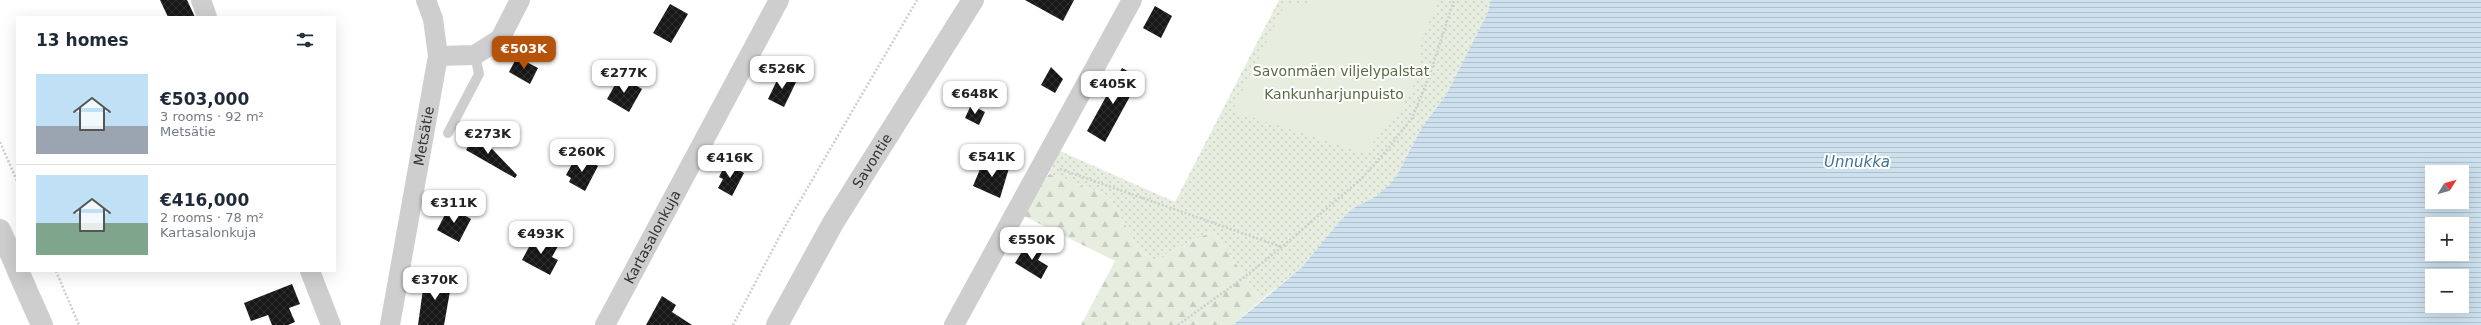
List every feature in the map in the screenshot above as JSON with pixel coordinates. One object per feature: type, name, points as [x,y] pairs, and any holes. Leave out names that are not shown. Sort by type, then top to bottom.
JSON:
[{"type":"street","points":[[200,0],[207,16]]},
{"type":"street","name":"Metsätie","points":[[390,325],[438,56],[433,19],[426,0]]},
{"type":"street","points":[[438,56],[475,55],[500,39],[520,0]]},
{"type":"street","name":"Kartasalonkuja","points":[[605,325],[779,0]]},
{"type":"street","name":"Savontie","points":[[777,325],[833,223],[972,0]]},
{"type":"street","points":[[954,325],[1132,0]]},
{"type":"street","points":[[0,230],[16,266]]},
{"type":"street","points":[[19,272],[42,325]]},
{"type":"street","points":[[310,272],[332,325]]},
{"type":"lane","points":[[448,133],[479,74],[475,55]]},
{"type":"path","points":[[733,325],[783,230],[917,0]]},
{"type":"path","points":[[1178,325],[1243,278],[1361,179],[1412,118],[1428,80],[1454,0]]},
{"type":"path","points":[[0,142],[16,179]]},
{"type":"path","points":[[1043,163],[1282,246]]},
{"type":"path","points":[[56,272],[79,325]]},
{"type":"green space","name":"Kankunharjunpuisto","points":[[1279,0],[1491,0],[1487,14],[1446,95],[1422,127],[1397,175],[1389,185],[1375,197],[1352,210],[1338,223],[1302,267],[1261,300],[1213,231],[1155,260],[1139,250],[1109,196],[1049,174],[1060,151],[1175,202]]},
{"type":"green space","name":"Savonmäen viljelypalstat","points":[[1308,0],[1439,0],[1421,41],[1420,74],[1401,109],[1365,153],[1232,111],[1286,2],[1305,6]]},
{"type":"green space","points":[[1049,174],[1109,196],[1139,250],[1155,260],[1213,231],[1261,300],[1233,325],[1081,325],[1115,261],[1022,215]]},
{"type":"water","name":"Unnukka","points":[[1491,0],[2481,0],[2481,325],[1233,325],[1302,267],[1338,223],[1352,209],[1375,197],[1389,185],[1397,175],[1422,127],[1446,95],[1487,14]]},
{"type":"building","points":[[160,0],[187,0],[195,16],[168,16]]},
{"type":"building","points":[[1025,0],[1074,0],[1063,21]]},
{"type":"building","points":[[670,4],[688,14],[671,43],[653,33]]},
{"type":"building","points":[[1155,6],[1172,16],[1161,38],[1143,28]]},
{"type":"building","points":[[517,57],[538,68],[530,84],[509,72]]},
{"type":"building","points":[[1051,67],[1063,79],[1055,93],[1041,85]]},
{"type":"building","points":[[1122,68],[1140,78],[1105,142],[1087,131]]},
{"type":"building","points":[[781,72],[797,80],[784,107],[768,99]]},
{"type":"building","points":[[620,76],[642,89],[629,112],[607,99]]},
{"type":"building","points":[[971,105],[985,112],[979,125],[965,118]]},
{"type":"building","points":[[476,132],[517,175],[515,178],[466,150]]},
{"type":"building","points":[[577,155],[598,166],[585,191],[569,182],[571,178],[566,175]]},
{"type":"building","points":[[985,157],[1009,168],[1000,198],[973,186]]},
{"type":"building","points":[[726,163],[744,173],[732,196],[718,188],[723,179],[719,177]]},
{"type":"building","points":[[449,207],[471,219],[459,242],[437,230]]},
{"type":"building","points":[[536,234],[558,246],[552,257],[558,260],[550,275],[522,260]]},
{"type":"building","points":[[1028,242],[1043,251],[1038,260],[1048,266],[1041,279],[1015,263]]},
{"type":"building","points":[[425,275],[452,280],[444,325],[418,325]]},
{"type":"building","points":[[292,284],[300,304],[289,308],[295,322],[288,325],[272,325],[268,315],[251,321],[244,303]]},
{"type":"building","points":[[662,296],[676,305],[672,312],[692,325],[646,325]]}]
